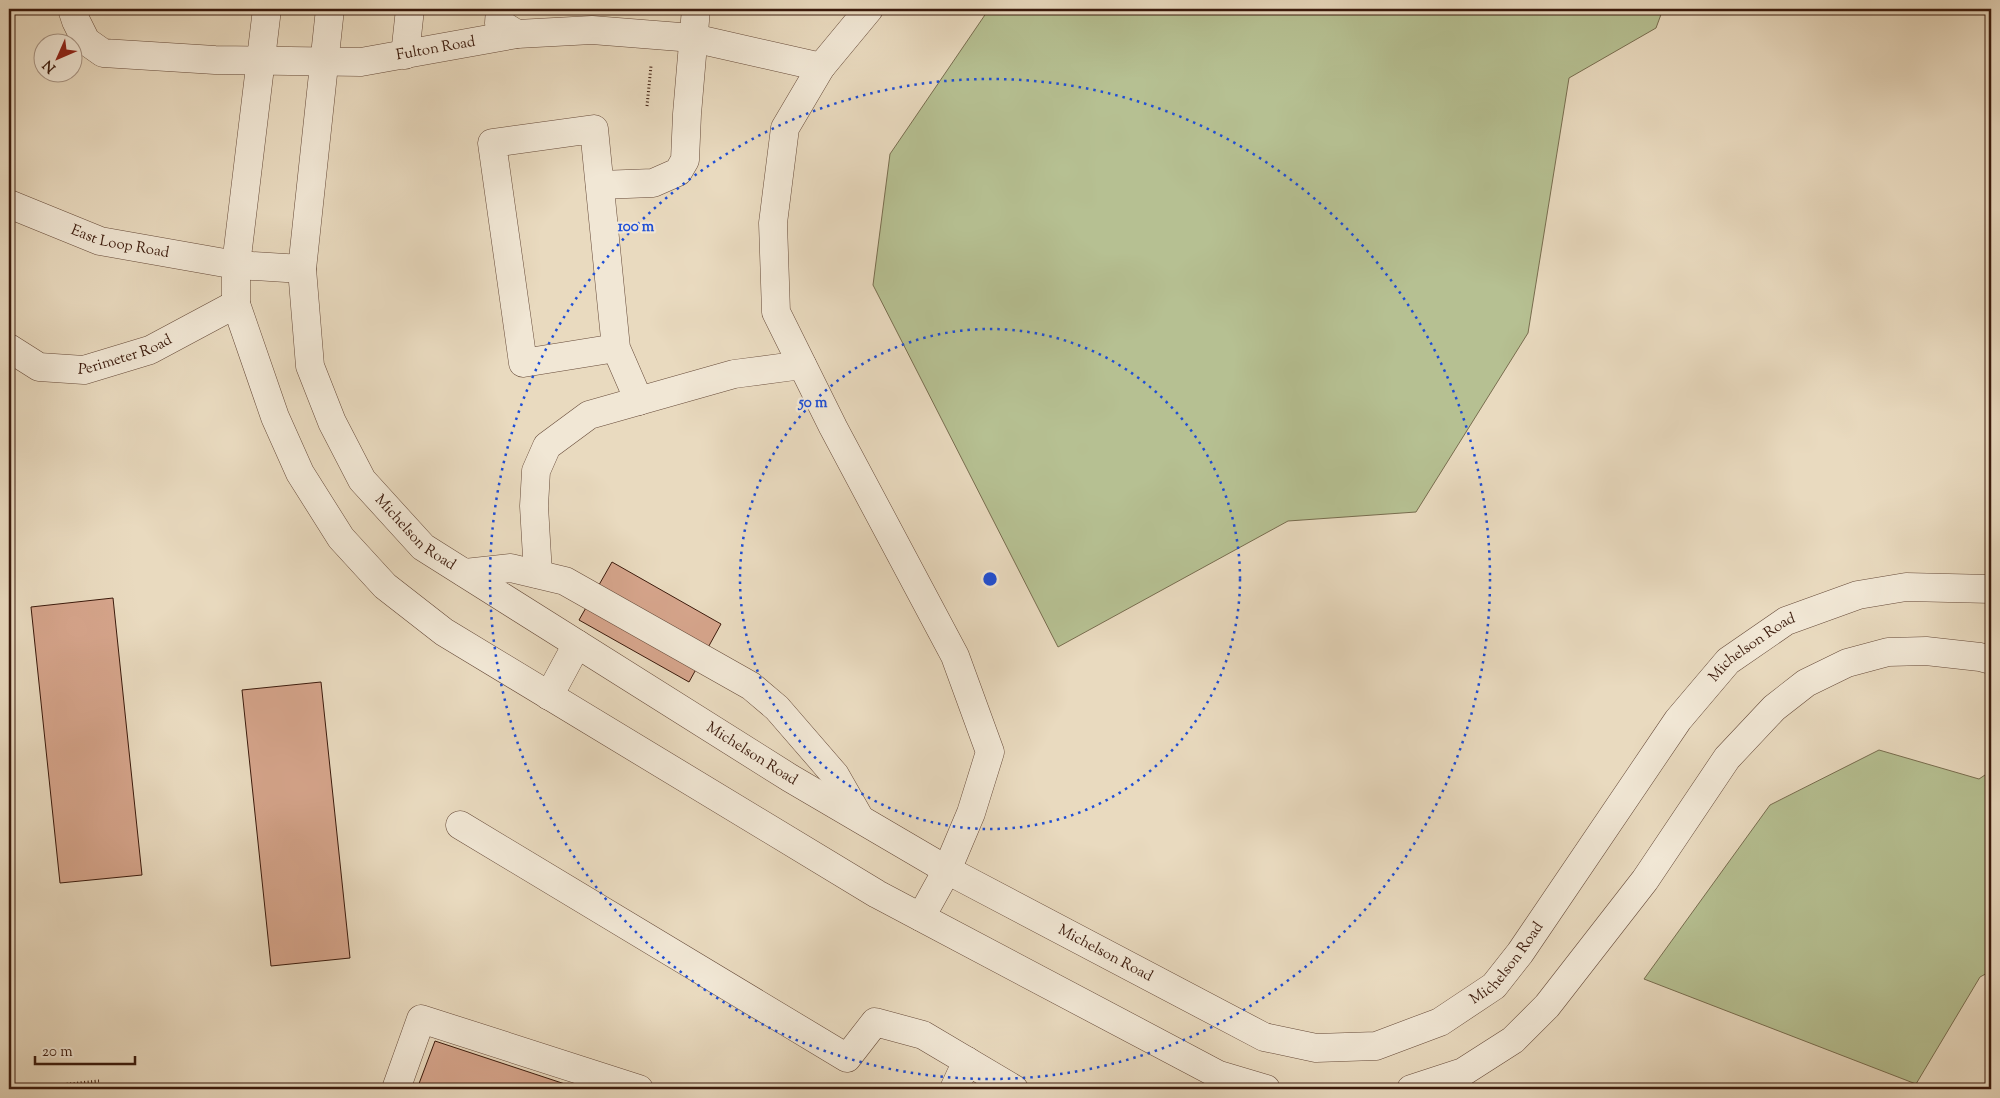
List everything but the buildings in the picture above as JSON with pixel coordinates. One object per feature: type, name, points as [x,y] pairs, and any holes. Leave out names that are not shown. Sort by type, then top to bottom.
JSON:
[{"type":"street","name":"Fulton Road","points":[[72,9],[86,41],[103,53],[215,60],[361,62],[517,34],[592,30],[693,38],[821,67]]},
{"type":"street","points":[[267,9],[236,265],[236,304],[275,418],[300,473],[341,538],[385,586],[444,632],[877,894],[1218,1075],[1266,1089]]},
{"type":"street","name":"Michelson Road","points":[[330,9],[302,269],[310,366],[332,422],[362,480],[423,547],[790,778],[947,870],[1264,1037],[1316,1048],[1376,1046],[1440,1022],[1494,986],[1520,953],[1678,720],[1728,660],[1786,621],[1858,595],[1906,587],[1991,589]]},
{"type":"street","points":[[405,55],[410,9]]},
{"type":"street","points":[[500,9],[499,23],[517,34]]},
{"type":"street","points":[[600,185],[653,184],[678,172],[685,160],[696,9]]},
{"type":"street","points":[[869,9],[821,67],[785,128],[773,224],[776,312],[955,656],[990,752],[971,813],[947,870],[921,917]]},
{"type":"street","points":[[616,348],[524,363],[492,142],[594,129],[616,348],[639,401]]},
{"type":"street","name":"East Loop Road","points":[[9,204],[100,241],[236,265],[302,269]]},
{"type":"street","name":"Perimeter Road","points":[[9,348],[39,367],[84,370],[150,350],[236,304]]},
{"type":"street","points":[[538,574],[534,506],[536,471],[547,446],[589,415],[734,374],[802,365]]},
{"type":"street","points":[[465,573],[511,568],[565,581],[751,686],[777,708],[835,775],[860,818]]},
{"type":"street","points":[[549,696],[577,644]]},
{"type":"street","points":[[1410,1089],[1463,1072],[1513,1040],[1547,1006],[1645,880],[1726,758],[1774,708],[1806,683],[1847,663],[1888,652],[1926,651],[1991,660]]},
{"type":"street","points":[[460,824],[847,1058],[875,1022],[923,1035],[1014,1089]]},
{"type":"street","points":[[396,1089],[421,1019],[639,1089]]},
{"type":"street","points":[[954,1089],[967,1061]]},
{"type":"path","points":[[648,106],[651,58]]},
{"type":"path","points":[[18,1089],[99,1081]]},
{"type":"green space","points":[[989,9],[1663,9],[1656,28],[1569,78],[1528,333],[1416,512],[1288,521],[1058,647],[873,285],[890,154]]},
{"type":"green space","points":[[1879,750],[1979,779],[1991,771],[1991,971],[1980,977],[1916,1084],[1644,979],[1770,805]]}]
